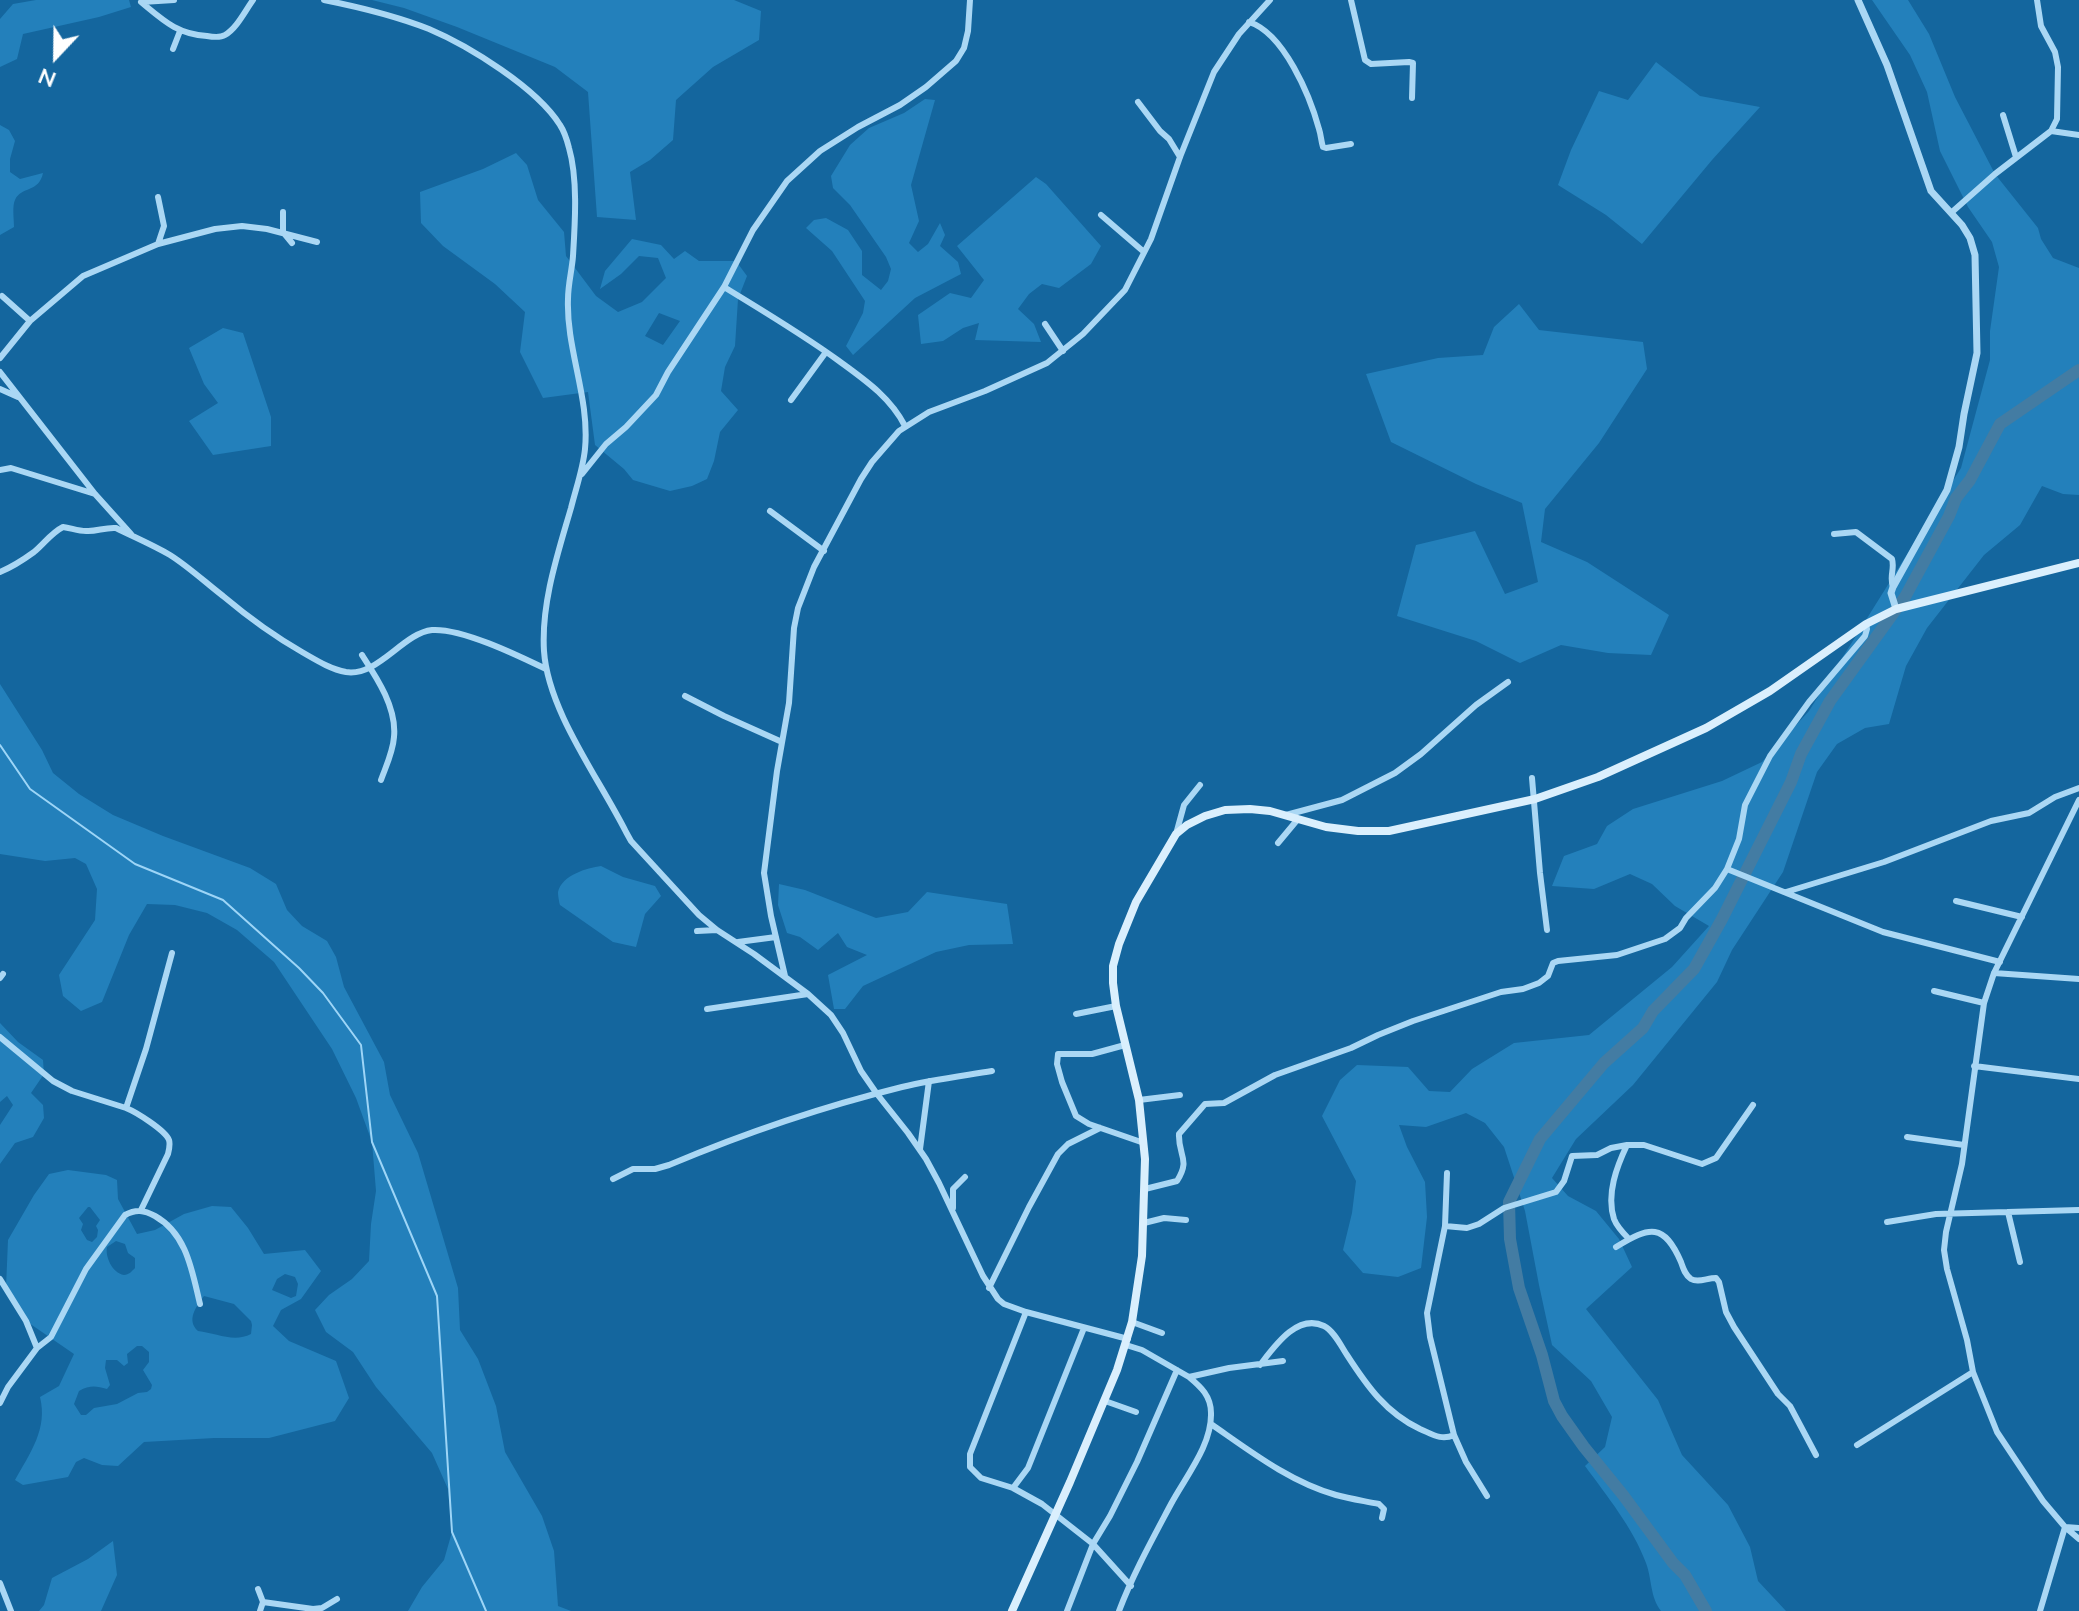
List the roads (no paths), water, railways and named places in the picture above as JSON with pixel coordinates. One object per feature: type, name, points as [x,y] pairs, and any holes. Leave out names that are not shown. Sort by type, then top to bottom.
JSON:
[{"type":"main road","points":[[1012,1611],[1105,1401],[1132,1322],[1138,1293],[1144,1223],[1144,1143],[1139,1100],[1116,1006],[1113,966],[1136,902],[1176,834],[1205,816],[1225,810],[1250,809],[1286,815],[1326,827],[1389,831],[1535,799],[1598,777],[1706,728],[1770,691],[1866,624],[1896,609],[2079,563]]},
{"type":"street","points":[[140,1],[174,0]]},
{"type":"street","points":[[140,1],[184,34],[224,36],[253,0]]},
{"type":"street","points":[[324,0],[427,29],[452,40],[522,86],[546,107],[561,127],[570,149],[574,172],[573,256],[568,298],[570,336],[585,417],[585,448],[548,600],[544,648],[546,669],[557,701],[631,841],[691,907],[717,930],[808,994],[831,1015],[861,1071],[920,1149],[989,1288],[1004,1304],[1127,1342],[1189,1377],[1207,1396],[1211,1424],[1197,1458],[1119,1611]]},
{"type":"street","points":[[580,477],[606,444],[656,395],[724,287],[753,230],[787,181],[820,151],[900,105],[956,61],[964,48],[968,31],[970,0]]},
{"type":"street","points":[[786,978],[766,895],[764,873],[789,703],[798,608],[814,567],[861,479],[905,426],[929,412],[1047,363],[1101,317],[1125,290],[1151,239],[1214,72],[1239,34],[1270,0]]},
{"type":"street","points":[[1351,0],[1365,60],[1371,64],[1413,63],[1412,98]]},
{"type":"street","points":[[1858,0],[1887,65],[1931,191],[1952,212],[1970,238],[1975,255],[1977,353],[1959,447],[1947,490],[1893,587],[1891,593],[1896,609]]},
{"type":"street","points":[[1952,212],[2051,131],[2058,115],[2058,67],[2054,47],[2041,26],[2037,0]]},
{"type":"street","points":[[1249,22],[1272,35],[1298,73],[1320,130],[1323,147],[1351,144]]},
{"type":"street","points":[[173,49],[180,31]]},
{"type":"street","points":[[1138,102],[1180,157]]},
{"type":"street","points":[[2003,115],[2016,157]]},
{"type":"street","points":[[2051,131],[2079,135]]},
{"type":"street","points":[[158,197],[164,226],[158,244]]},
{"type":"street","points":[[283,212],[283,232],[292,243]]},
{"type":"street","points":[[1101,215],[1144,252]]},
{"type":"street","points":[[0,358],[30,321],[83,276],[158,244],[215,229],[242,226],[283,232],[317,242]]},
{"type":"street","points":[[724,287],[868,381],[892,405],[905,426]]},
{"type":"street","points":[[2,296],[30,321]]},
{"type":"street","points":[[1045,324],[1063,351]]},
{"type":"street","points":[[791,400],[826,352]]},
{"type":"street","points":[[0,372],[95,494],[134,537]]},
{"type":"street","points":[[0,389],[22,398]]},
{"type":"street","points":[[0,470],[11,468],[95,494]]},
{"type":"street","points":[[770,511],[824,551]]},
{"type":"street","points":[[0,572],[34,552],[63,527],[91,532],[116,528],[170,555],[272,635],[319,662],[350,673],[372,666],[421,633],[432,630],[489,644],[546,669]]},
{"type":"street","points":[[1834,534],[1856,532],[1892,559],[1890,578],[1893,587]]},
{"type":"street","points":[[1145,1189],[1177,1181],[1185,1163],[1179,1134],[1205,1104],[1224,1103],[1275,1075],[1351,1048],[1413,1021],[1539,983],[1548,976],[1553,963],[1558,961],[1617,955],[1665,939],[1680,928],[1715,888],[1727,869],[1739,839],[1745,805],[1770,756],[1809,702],[1865,636],[1866,624]]},
{"type":"street","points":[[362,655],[372,666],[395,730],[381,780]]},
{"type":"street","points":[[1286,815],[1342,800],[1395,773],[1508,682]]},
{"type":"street","points":[[685,696],[782,742]]},
{"type":"street","points":[[1532,778],[1547,930]]},
{"type":"street","points":[[1176,834],[1184,805],[1200,785]]},
{"type":"street","points":[[1786,892],[1884,862],[1991,821],[2029,813],[2055,797],[2079,788]]},
{"type":"street","points":[[2079,800],[1994,973],[1984,1003],[1957,1189],[1944,1250],[1973,1372],[1997,1432],[2043,1501],[2079,1539]]},
{"type":"street","points":[[1278,843],[1298,819]]},
{"type":"street","points":[[1727,869],[1883,932],[2000,962]]},
{"type":"street","points":[[1956,901],[2022,917]]},
{"type":"street","points":[[697,931],[717,930]]},
{"type":"street","points":[[738,942],[776,937]]},
{"type":"street","points":[[126,1108],[172,953]]},
{"type":"street","points":[[1994,973],[2079,979]]},
{"type":"street","points":[[1934,991],[1984,1003]]},
{"type":"street","points":[[707,1009],[808,994]]},
{"type":"street","points":[[1076,1014],[1116,1006]]},
{"type":"street","points":[[0,1037],[53,1081],[72,1091],[126,1108],[168,1139],[168,1154],[141,1210]]},
{"type":"street","points":[[1125,1045],[1092,1054],[1058,1054],[1057,1064],[1074,1114],[1083,1121],[1144,1143]]},
{"type":"street","points":[[1974,1066],[2079,1079]]},
{"type":"street","points":[[613,1179],[633,1169],[655,1169],[669,1165],[768,1125],[929,1081],[992,1071]]},
{"type":"street","points":[[920,1149],[929,1081]]},
{"type":"street","points":[[1139,1100],[1180,1095]]},
{"type":"street","points":[[1445,1226],[1467,1228],[1504,1208],[1556,1192],[1564,1181],[1572,1156],[1597,1155],[1611,1148],[1644,1145],[1702,1164],[1716,1158],[1753,1105]]},
{"type":"street","points":[[989,1288],[1049,1167],[1068,1144],[1100,1128]]},
{"type":"street","points":[[1907,1137],[1964,1145]]},
{"type":"street","points":[[1627,1145],[1617,1167],[1612,1200],[1614,1218],[1629,1239]]},
{"type":"street","points":[[1447,1173],[1445,1226],[1427,1313],[1454,1435],[1487,1496]]},
{"type":"street","points":[[953,1211],[953,1189],[965,1177]]},
{"type":"street","points":[[0,1403],[37,1348],[51,1337],[81,1278],[105,1242],[125,1215],[133,1210],[141,1210],[166,1223],[176,1233],[185,1249],[200,1304]]},
{"type":"street","points":[[1887,1222],[1951,1214],[2079,1210]]},
{"type":"street","points":[[2008,1212],[2020,1262]]},
{"type":"street","points":[[1144,1223],[1164,1218],[1186,1220]]},
{"type":"street","points":[[1616,1247],[1649,1232],[1659,1232],[1666,1236],[1691,1279],[1716,1278],[1734,1327],[1778,1394],[1790,1406],[1816,1455]]},
{"type":"street","points":[[0,1279],[26,1321],[37,1348]]},
{"type":"street","points":[[1026,1312],[969,1460],[970,1467],[981,1478],[1013,1488],[1056,1514],[1093,1544],[1131,1586]]},
{"type":"street","points":[[1132,1322],[1162,1333]]},
{"type":"street","points":[[1260,1365],[1288,1333],[1301,1326],[1324,1326],[1393,1414],[1440,1438],[1454,1435]]},
{"type":"street","points":[[1013,1488],[1028,1468],[1084,1328]]},
{"type":"street","points":[[1189,1377],[1283,1361]]},
{"type":"street","points":[[1067,1611],[1093,1544],[1127,1482],[1177,1370]]},
{"type":"street","points":[[1857,1445],[1973,1372]]},
{"type":"street","points":[[1105,1401],[1136,1412]]},
{"type":"street","points":[[1211,1424],[1269,1464],[1299,1480],[1335,1495],[1379,1504],[1384,1509],[1382,1518]]},
{"type":"street","points":[[2065,1527],[2079,1528]]},
{"type":"street","points":[[2040,1611],[2065,1527]]},
{"type":"street","points":[[0,1583],[11,1611]]},
{"type":"street","points":[[258,1589],[263,1602],[260,1611]]},
{"type":"street","points":[[263,1602],[313,1609],[322,1608],[337,1599]]},
{"type":"waterway","points":[[1706,1611],[1685,1575],[1584,1447],[1554,1401],[1519,1288],[1510,1239],[1509,1202],[1540,1139],[1604,1063],[1643,1028],[1653,1011],[1694,969],[1830,701],[1905,597],[1956,498],[1970,480],[2000,424],[2079,370]]},
{"type":"waterway","points":[[0,745],[30,789],[135,864],[223,900],[323,993],[361,1045],[372,1142],[437,1296],[452,1532],[486,1611]]}]
